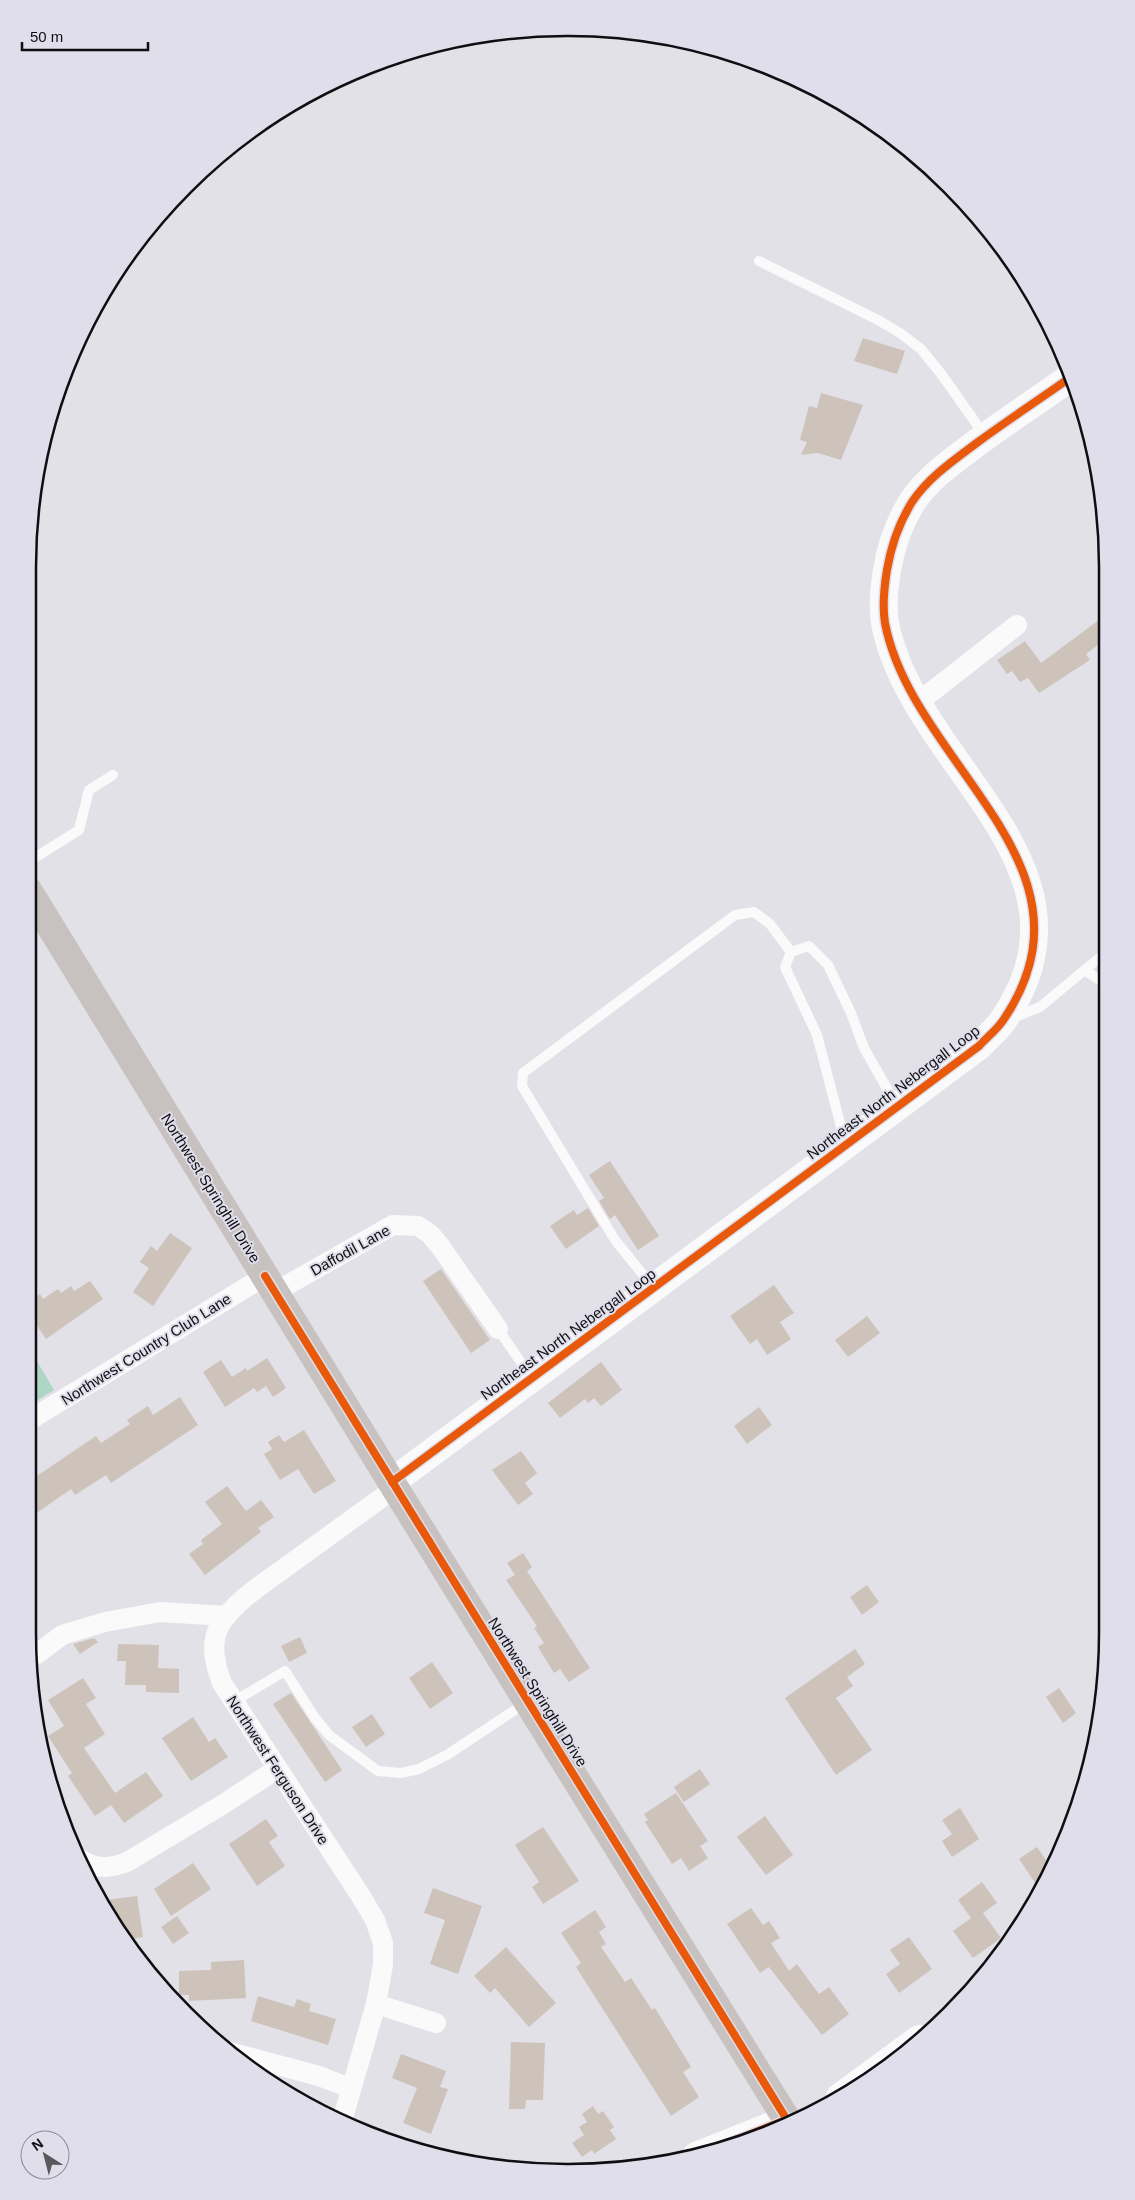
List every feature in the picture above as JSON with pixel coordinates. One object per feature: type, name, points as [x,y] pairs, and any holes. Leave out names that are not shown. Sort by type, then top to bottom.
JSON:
[{"type":"main road","name":"Northwest Springhill Drive","points":[[36,903],[785,2117]]},
{"type":"street","name":"Northeast North Nebergall Loop","points":[[394,1485],[532,1378],[979,1046],[1004,1021],[1023,985],[1030,965],[1034,944],[1032,895],[1022,866],[1004,832],[916,704],[896,659],[884,621],[883,592],[889,556],[897,532],[913,501],[936,474],[986,436],[1065,381]]},
{"type":"street","points":[[916,704],[1017,625]]},
{"type":"street","name":"Daffodil Lane","points":[[270,1284],[388,1227],[412,1224],[430,1234],[440,1246],[498,1329]]},
{"type":"street","name":"Northwest Country Club Lane","points":[[36,1412],[270,1284]]},
{"type":"street","name":"Northwest Ferguson Drive","points":[[344,2114],[376,2004],[382,1965],[383,1943],[375,1920],[233,1702],[215,1664],[214,1646],[219,1628],[226,1616],[258,1588],[394,1485]]},
{"type":"street","points":[[37,1654],[62,1635],[105,1622],[160,1612],[226,1616]]},
{"type":"street","points":[[89,1863],[97,1867],[113,1867],[127,1862],[222,1805],[277,1768]]},
{"type":"street","points":[[376,2004],[436,2023]]},
{"type":"street","points":[[248,2057],[319,2076],[350,2088]]},
{"type":"lane","points":[[759,262],[878,320],[900,333],[921,350],[942,375],[986,436]]},
{"type":"lane","points":[[36,857],[79,830],[89,790],[112,776]]},
{"type":"lane","points":[[654,1288],[615,1240],[522,1086],[523,1073],[735,916],[754,912],[770,924],[791,952]]},
{"type":"lane","points":[[846,1145],[817,1035],[785,967],[791,952],[808,946],[828,965],[851,1013],[864,1048],[898,1107]]},
{"type":"lane","points":[[1004,1021],[1040,1008],[1099,959]]},
{"type":"lane","points":[[1086,971],[1099,980]]},
{"type":"lane","points":[[498,1329],[532,1378]]},
{"type":"lane","points":[[233,1702],[285,1671],[315,1718],[329,1735],[378,1770],[401,1773],[419,1769],[447,1755],[528,1701]]},
{"type":"green space","points":[[36,1360],[54,1390],[36,1401]]},
{"type":"building","points":[[863,338],[905,351],[897,374],[854,361]]},
{"type":"building","points":[[821,393],[863,405],[841,460],[818,453],[801,455],[807,442],[800,440],[809,406],[817,408]]},
{"type":"building","points":[[1099,620],[1099,644],[1086,654],[1090,660],[1039,693],[1028,678],[1020,682],[1012,671],[1007,674],[997,660],[1025,641],[1041,663]]},
{"type":"building","points":[[610,1161],[659,1236],[638,1250],[615,1215],[610,1219],[599,1201],[604,1198],[589,1175]]},
{"type":"building","points":[[588,1208],[599,1226],[566,1249],[550,1226],[574,1210],[577,1215]]},
{"type":"building","points":[[170,1233],[192,1248],[153,1306],[133,1292],[149,1268],[140,1262],[151,1246],[157,1251]]},
{"type":"building","points":[[441,1269],[490,1340],[471,1353],[423,1281]]},
{"type":"building","points":[[90,1281],[103,1299],[46,1339],[36,1324],[36,1297],[40,1294],[43,1299],[58,1289],[61,1293],[71,1286],[74,1291]]},
{"type":"building","points":[[774,1285],[794,1313],[780,1322],[791,1339],[767,1355],[757,1339],[750,1344],[730,1316]]},
{"type":"building","points":[[867,1316],[880,1333],[848,1357],[835,1340]]},
{"type":"building","points":[[267,1358],[286,1388],[273,1397],[266,1386],[257,1392],[254,1388],[225,1407],[203,1372],[221,1360],[232,1377],[246,1368],[247,1371]]},
{"type":"building","points":[[601,1362],[622,1390],[601,1406],[594,1398],[588,1403],[585,1399],[560,1418],[548,1403]]},
{"type":"building","points":[[180,1397],[198,1425],[111,1483],[106,1475],[75,1495],[71,1489],[36,1513],[36,1477],[96,1436],[101,1443],[130,1424],[127,1420],[148,1406],[153,1415]]},
{"type":"building","points":[[759,1407],[772,1425],[747,1444],[734,1426]]},
{"type":"building","points":[[304,1430],[336,1481],[314,1494],[298,1469],[280,1480],[264,1454],[272,1449],[268,1442],[279,1435],[284,1442]]},
{"type":"building","points":[[521,1451],[537,1473],[525,1483],[533,1494],[518,1505],[492,1470]]},
{"type":"building","points":[[227,1486],[246,1511],[261,1500],[274,1517],[258,1528],[261,1532],[205,1575],[189,1554],[203,1544],[201,1540],[222,1524],[205,1502]]},
{"type":"building","points":[[523,1553],[532,1567],[527,1571],[590,1668],[569,1682],[560,1669],[554,1673],[538,1647],[544,1643],[534,1628],[537,1626],[506,1580],[515,1575],[507,1563]]},
{"type":"building","points":[[867,1585],[879,1602],[862,1615],[850,1597]]},
{"type":"building","points":[[300,1637],[307,1653],[289,1662],[281,1646]]},
{"type":"building","points":[[94,1638],[98,1642],[80,1654],[73,1644]]},
{"type":"building","points":[[118,1644],[159,1645],[158,1668],[179,1669],[179,1693],[146,1692],[146,1685],[125,1685],[126,1661],[117,1661]]},
{"type":"building","points":[[855,1649],[865,1664],[847,1677],[853,1686],[836,1698],[872,1750],[836,1775],[785,1698]]},
{"type":"building","points":[[432,1662],[453,1693],[430,1709],[409,1678]]},
{"type":"building","points":[[83,1678],[96,1698],[86,1704],[105,1734],[84,1748],[115,1793],[146,1772],[163,1796],[124,1823],[111,1805],[95,1816],[68,1776],[72,1773],[48,1736],[64,1726],[48,1700]]},
{"type":"building","points":[[1059,1688],[1076,1713],[1063,1723],[1046,1697]]},
{"type":"building","points":[[291,1693],[342,1770],[325,1782],[273,1704]]},
{"type":"building","points":[[372,1714],[385,1734],[366,1747],[352,1727]]},
{"type":"building","points":[[193,1717],[209,1742],[215,1738],[228,1757],[191,1781],[162,1738]]},
{"type":"building","points":[[700,1769],[710,1784],[684,1802],[674,1787]]},
{"type":"building","points":[[676,1793],[708,1841],[700,1846],[708,1858],[689,1871],[681,1858],[672,1864],[645,1822],[648,1820],[644,1814]]},
{"type":"building","points":[[960,1808],[979,1839],[952,1857],[942,1841],[952,1834],[942,1820]]},
{"type":"building","points":[[765,1816],[793,1855],[766,1875],[737,1837]]},
{"type":"building","points":[[266,1819],[278,1836],[269,1842],[285,1866],[257,1886],[229,1844]]},
{"type":"building","points":[[543,1827],[579,1881],[543,1904],[532,1887],[539,1882],[515,1845]]},
{"type":"building","points":[[1037,1847],[1047,1861],[1036,1883],[1019,1859]]},
{"type":"building","points":[[193,1863],[211,1889],[171,1916],[154,1889]]},
{"type":"building","points":[[982,1882],[997,1903],[983,1913],[1001,1938],[973,1958],[953,1931],[971,1918],[958,1900]]},
{"type":"building","points":[[433,1888],[482,1906],[458,1974],[430,1964],[445,1920],[424,1913]]},
{"type":"building","points":[[137,1896],[143,1937],[134,1939],[108,1900]]},
{"type":"building","points":[[751,1908],[763,1925],[769,1921],[780,1938],[771,1943],[789,1971],[797,1964],[819,1994],[829,1987],[849,2014],[822,2035],[769,1967],[760,1973],[727,1924]]},
{"type":"building","points":[[595,1910],[606,1927],[599,1932],[606,1944],[601,1947],[625,1982],[631,1978],[652,2010],[655,2008],[691,2067],[683,2072],[699,2097],[671,2116],[576,1967],[581,1963],[561,1933]]},
{"type":"building","points":[[177,1916],[189,1933],[173,1944],[161,1927]]},
{"type":"building","points":[[909,1937],[932,1969],[899,1993],[886,1974],[900,1964],[890,1950]]},
{"type":"building","points":[[506,1947],[556,2003],[529,2027],[495,1988],[490,1993],[474,1976]]},
{"type":"building","points":[[244,1960],[246,1998],[189,2001],[189,1995],[180,1995],[179,1971],[211,1970],[211,1962]]},
{"type":"building","points":[[258,1996],[294,2007],[297,1999],[311,2004],[309,2011],[336,2019],[328,2045],[251,2021]]},
{"type":"building","points":[[511,2042],[545,2043],[543,2100],[526,2100],[525,2109],[509,2109]]},
{"type":"building","points":[[401,2054],[446,2071],[440,2087],[448,2089],[431,2134],[403,2123],[417,2088],[392,2078]]},
{"type":"building","points":[[593,2106],[598,2114],[603,2111],[614,2127],[610,2130],[616,2139],[594,2154],[592,2150],[582,2157],[572,2143],[584,2135],[579,2127],[587,2122],[582,2114]]},
{"type":"cycle path","points":[[392,1482],[979,1046],[996,1030],[1004,1019],[1030,963],[1033,912],[1019,863],[994,816],[930,723],[902,674],[885,623],[884,590],[893,543],[907,510],[919,493],[942,469],[960,455],[1065,381]]},
{"type":"cycle path","points":[[265,1276],[785,2117]]}]
